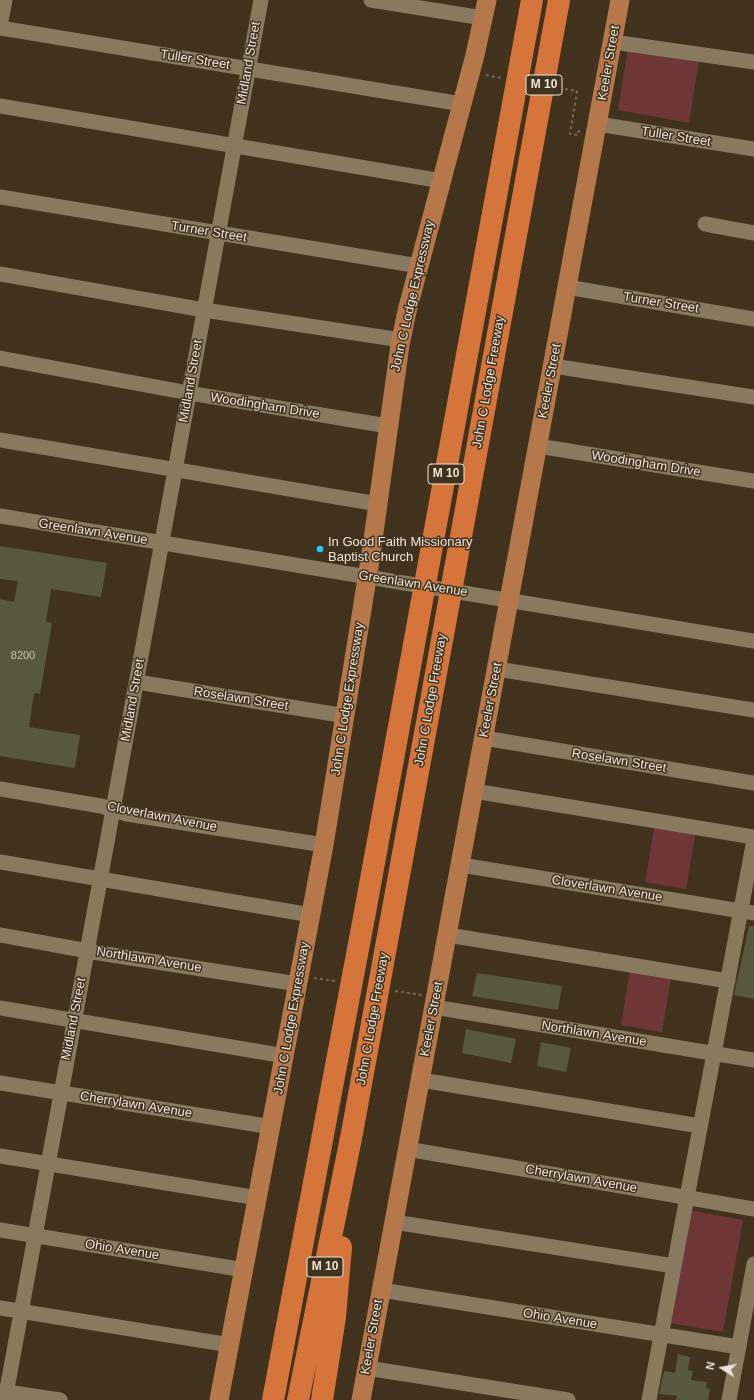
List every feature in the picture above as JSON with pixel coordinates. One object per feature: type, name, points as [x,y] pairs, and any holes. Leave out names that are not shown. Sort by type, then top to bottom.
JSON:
[{"type":"highway","name":"John C Lodge Freeway","points":[[273,1400],[291,1296],[366,904],[532,0]]},
{"type":"highway","name":"John C Lodge Freeway","points":[[298,1400],[352,1133],[559,0]]},
{"type":"highway","points":[[322,1400],[335,1317],[352,1133]]},
{"type":"highway","points":[[258,1400],[291,1296]]},
{"type":"main road","name":"Keeler Street","points":[[361,1400],[620,0]]},
{"type":"main road","name":"John C Lodge Expressway","points":[[219,1400],[245,1270],[324,845],[346,716],[401,340],[485,9]]},
{"type":"street","points":[[0,27],[5,0]]},
{"type":"street","name":"Midland Street","points":[[4,1394],[36,1236],[60,1092],[176,470],[260,0]]},
{"type":"street","points":[[371,0],[485,9]]},
{"type":"street","name":"Tuller Street","points":[[0,27],[462,104]]},
{"type":"street","points":[[613,42],[754,62]]},
{"type":"street","points":[[0,106],[442,181]]},
{"type":"street","name":"Tuller Street","points":[[598,124],[754,149]]},
{"type":"street","name":"Turner Street","points":[[0,197],[419,266]]},
{"type":"street","points":[[705,224],[754,233]]},
{"type":"street","points":[[0,274],[204,310],[401,340]]},
{"type":"street","name":"Turner Street","points":[[567,288],[754,319]]},
{"type":"street","name":"Woodingham Drive","points":[[0,358],[189,393],[388,426]]},
{"type":"street","points":[[553,366],[754,397]]},
{"type":"street","points":[[0,440],[378,504]]},
{"type":"street","name":"Woodingham Drive","points":[[538,446],[754,481]]},
{"type":"street","name":"Greenlawn Avenue","points":[[0,516],[754,641]]},
{"type":"street","points":[[497,669],[754,710]]},
{"type":"street","name":"Roselawn Street","points":[[137,682],[346,716]]},
{"type":"street","name":"Roselawn Street","points":[[484,738],[754,783]]},
{"type":"street","name":"Cloverlawn Avenue","points":[[0,789],[113,809],[127,814],[324,845]]},
{"type":"street","points":[[474,791],[754,838],[747,912],[728,981],[686,1197],[649,1400]]},
{"type":"street","points":[[0,862],[311,915]]},
{"type":"street","name":"Cloverlawn Avenue","points":[[461,865],[747,912]]},
{"type":"street","name":"Northlawn Avenue","points":[[0,934],[87,951],[298,984]]},
{"type":"street","points":[[448,935],[728,981]]},
{"type":"street","name":"Northlawn Avenue","points":[[434,1007],[754,1060]]},
{"type":"street","points":[[0,1008],[285,1056]]},
{"type":"street","points":[[421,1080],[700,1126]]},
{"type":"street","name":"Cherrylawn Avenue","points":[[0,1083],[272,1127]]},
{"type":"street","name":"Cherrylawn Avenue","points":[[407,1149],[754,1209]]},
{"type":"street","points":[[0,1156],[258,1198]]},
{"type":"street","points":[[394,1222],[674,1266]]},
{"type":"street","name":"Ohio Avenue","points":[[0,1230],[245,1270]]},
{"type":"street","points":[[729,1400],[753,1270]]},
{"type":"street","name":"Ohio Avenue","points":[[381,1290],[739,1348]]},
{"type":"street","points":[[0,1308],[230,1345]]},
{"type":"street","points":[[367,1368],[568,1400]]},
{"type":"street","points":[[4,1394],[60,1400]]},
{"type":"shaded area","points":[[628,48],[699,61],[689,123],[618,110]]},
{"type":"shaded area","points":[[655,823],[696,830],[686,889],[645,882]]},
{"type":"shaded area","points":[[631,965],[672,972],[662,1032],[621,1025]]},
{"type":"shaded area","points":[[689,1210],[743,1220],[723,1332],[669,1323]]},
{"type":"building","points":[[0,546],[107,563],[101,597],[51,589],[46,622],[52,623],[40,694],[34,693],[29,727],[80,735],[75,768],[0,756],[0,599],[14,602],[18,581],[0,579]]},
{"type":"building","points":[[749,926],[754,926],[754,999],[734,995]]},
{"type":"building","points":[[477,973],[562,986],[558,1010],[472,996]]},
{"type":"building","points":[[466,1029],[516,1039],[511,1063],[462,1053]]},
{"type":"building","points":[[541,1042],[571,1048],[566,1072],[537,1066]]},
{"type":"building","points":[[678,1354],[690,1357],[688,1370],[693,1371],[691,1380],[707,1382],[706,1388],[710,1389],[708,1400],[676,1400],[677,1396],[659,1394],[664,1371],[675,1373]]},
{"type":"place","name":"In Good Faith Missionary Baptist Church","points":[[320,549]]}]
